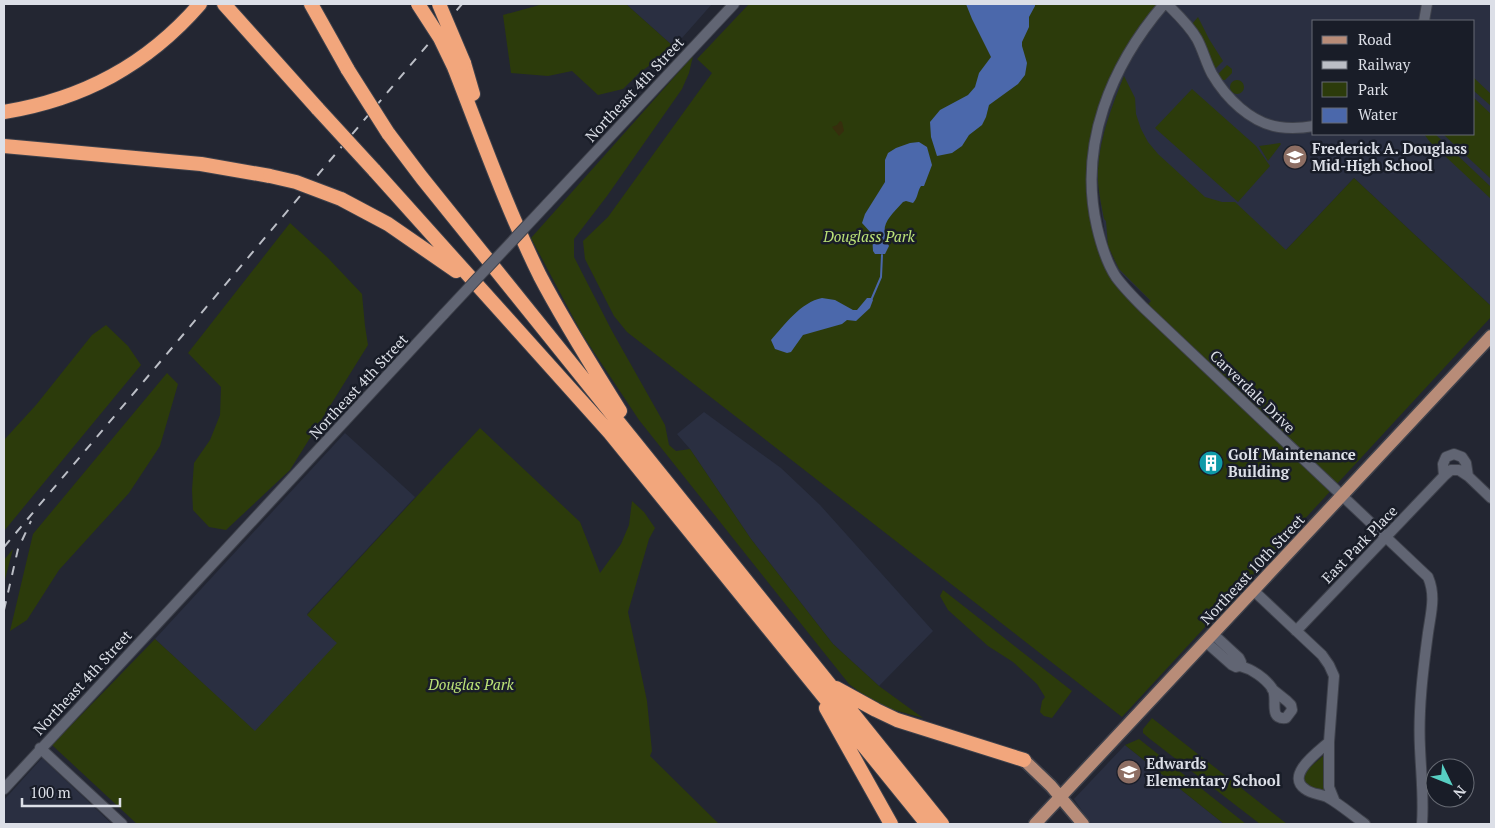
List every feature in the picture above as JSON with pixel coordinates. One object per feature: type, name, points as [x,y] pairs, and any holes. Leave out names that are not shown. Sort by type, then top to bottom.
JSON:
[{"type":"highway","points":[[4,112],[36,106],[92,87],[123,70],[161,44],[182,25],[200,4]]},
{"type":"highway","points":[[224,4],[610,433],[927,824]]},
{"type":"highway","points":[[311,4],[348,70],[388,132],[422,178],[942,824]]},
{"type":"highway","points":[[418,4],[459,65]]},
{"type":"highway","points":[[439,4],[493,165],[514,220],[540,276],[564,320],[649,458]]},
{"type":"highway","points":[[4,146],[202,164],[296,182],[364,209],[482,290]]},
{"type":"highway","points":[[811,681],[844,744],[891,824]]},
{"type":"highway","points":[[831,686],[897,720],[1024,760]]},
{"type":"main road","name":"Northeast 10th Street","points":[[1035,824],[1491,336]]},
{"type":"main road","points":[[1024,760],[1061,796],[1083,824]]},
{"type":"street","name":"Northeast 4th Street","points":[[4,789],[40,748],[734,4]]},
{"type":"street","points":[[1166,4],[1192,30],[1213,75],[1222,88],[1240,106],[1252,116],[1278,127],[1312,126]]},
{"type":"street","name":"Carverdale Drive","points":[[1166,4],[1150,21],[1126,55],[1096,130],[1091,165],[1091,188],[1094,216],[1101,244],[1115,276],[1128,292],[1428,577],[1433,588],[1433,600],[1424,662],[1421,722],[1420,746],[1424,799],[1422,824]]},
{"type":"street","points":[[1424,20],[1427,4]]},
{"type":"street","name":"East Park Place","points":[[1296,631],[1444,476],[1443,464],[1446,457],[1454,454],[1462,456],[1466,463],[1468,476]]},
{"type":"street","points":[[1444,476],[1451,470],[1459,470],[1491,498]]},
{"type":"street","points":[[1254,591],[1322,654],[1334,676],[1329,742],[1329,787],[1335,802]]},
{"type":"street","points":[[1209,638],[1239,658],[1240,666],[1250,668],[1272,689]]},
{"type":"street","points":[[1329,742],[1305,765],[1298,776],[1298,782],[1310,792],[1322,795],[1335,802],[1364,824]]},
{"type":"street","points":[[40,748],[122,824]]},
{"type":"shaded area","points":[[626,4],[712,4],[674,47]]},
{"type":"shaded area","name":"Frederick A. Douglass Mid-High School","points":[[1171,4],[1488,4],[1491,6],[1491,306],[1354,178],[1286,250],[1151,301],[1118,270],[1105,235],[1097,176],[1099,139],[1118,85],[1131,56],[1151,26]]},
{"type":"shaded area","points":[[704,412],[781,468],[820,505],[933,631],[879,686],[833,644],[751,539],[690,449],[677,434]]},
{"type":"shaded area","points":[[345,433],[415,497],[307,614],[338,643],[255,732],[155,639]]},
{"type":"shaded area","name":"Edwards Elementary School","points":[[1125,745],[1224,824],[1091,824],[1074,799]]},
{"type":"shaded area","points":[[42,758],[112,824],[4,824],[4,800]]},
{"type":"green space","points":[[543,4],[626,4],[674,47],[638,74],[623,89],[598,95],[572,71],[548,76],[511,73],[503,15]]},
{"type":"green space","name":"Douglass Park","points":[[749,4],[1160,4],[1140,25],[1120,59],[1101,102],[1090,137],[1086,175],[1091,216],[1103,264],[1120,289],[1142,310],[1151,301],[1119,269],[1108,246],[1106,221],[1104,219],[1098,182],[1099,157],[1104,133],[1124,76],[1135,98],[1136,114],[1148,142],[1158,154],[1205,197],[1222,202],[1235,202],[1286,250],[1354,178],[1491,306],[1491,317],[1122,717],[627,332],[614,316],[585,259],[583,241],[608,217],[712,73],[697,59]]},
{"type":"green space","points":[[1198,17],[1223,61],[1215,69],[1192,24]]},
{"type":"green space","points":[[693,56],[689,73],[682,89],[607,196],[574,239],[574,257],[612,331],[665,425],[669,445],[676,451],[690,449],[751,539],[833,644],[879,686],[923,718],[887,708],[869,699],[849,684],[639,420],[582,334],[531,238]]},
{"type":"green space","points":[[1227,65],[1232,69],[1232,73],[1225,80],[1221,80],[1217,75]]},
{"type":"green space","points":[[1475,79],[1491,94],[1491,106],[1475,92]]},
{"type":"green space","points":[[1234,80],[1240,80],[1244,87],[1240,94],[1234,94],[1230,90],[1230,84]]},
{"type":"green space","points":[[1192,89],[1256,146],[1270,166],[1238,202],[1155,128]]},
{"type":"green space","points":[[1475,99],[1491,114],[1491,179],[1444,135],[1475,135]]},
{"type":"green space","points":[[1425,135],[1436,135],[1491,187],[1491,199]]},
{"type":"green space","points":[[1281,144],[1268,161],[1259,146]]},
{"type":"green space","points":[[290,223],[328,258],[362,294],[368,345],[290,470],[226,530],[209,527],[193,510],[194,463],[210,440],[220,415],[221,387],[188,353]]},
{"type":"green space","points":[[106,325],[128,346],[141,365],[4,531],[4,440],[36,405],[92,335]]},
{"type":"green space","points":[[167,373],[178,384],[160,446],[129,493],[59,570],[27,620],[10,631],[33,534]]},
{"type":"green space","name":"Douglas Park","points":[[480,428],[580,522],[600,573],[621,544],[629,525],[632,501],[644,512],[655,528],[649,539],[628,612],[647,701],[652,751],[650,756],[719,824],[137,824],[52,745],[155,639],[255,731],[337,643],[307,615]]},
{"type":"green space","points":[[13,549],[4,583],[4,560]]},
{"type":"green space","points":[[943,590],[1072,691],[1052,718],[1044,716],[1040,712],[1042,701],[1045,697],[1037,684],[1013,662],[988,646],[948,610],[940,596]]},
{"type":"green space","points":[[1152,718],[1287,824],[1260,824],[1150,739],[1143,733],[1143,729]]},
{"type":"green space","points":[[1139,739],[1246,824],[1224,824],[1125,745]]},
{"type":"green space","points":[[1324,755],[1326,790],[1323,792],[1305,785],[1303,778],[1307,770]]},
{"type":"sand","points":[[840,121],[844,131],[839,136],[832,127]]},
{"type":"water","points":[[966,4],[1035,4],[1029,17],[1029,27],[1022,42],[1027,63],[1025,75],[1018,84],[989,105],[982,125],[969,135],[962,146],[952,153],[937,156],[931,137],[930,122],[940,110],[968,95],[975,87],[979,73],[991,57]]},
{"type":"water","points":[[919,142],[927,147],[932,165],[924,186],[921,186],[913,203],[903,202],[890,217],[885,227],[889,246],[885,254],[875,254],[873,251],[872,234],[862,223],[865,214],[885,182],[885,160],[888,153],[896,148]]},
{"type":"water","points":[[822,298],[835,300],[853,310],[857,310],[867,298],[872,298],[873,300],[870,308],[856,321],[847,320],[842,324],[803,335],[791,352],[787,353],[775,349],[771,340],[787,321],[807,304]]},
{"type":"waterway","points":[[872,298],[881,277],[882,255]]},
{"type":"railway","points":[[4,547],[462,4]]},
{"type":"railway","points":[[4,610],[18,549],[31,521]]},
{"type":"place","name":"Frederick A. Douglass Mid-High School","points":[[1295,157]]},
{"type":"place","name":"Golf Maintenance Building","points":[[1211,463]]},
{"type":"place","name":"Edwards Elementary School","points":[[1129,772]]}]
